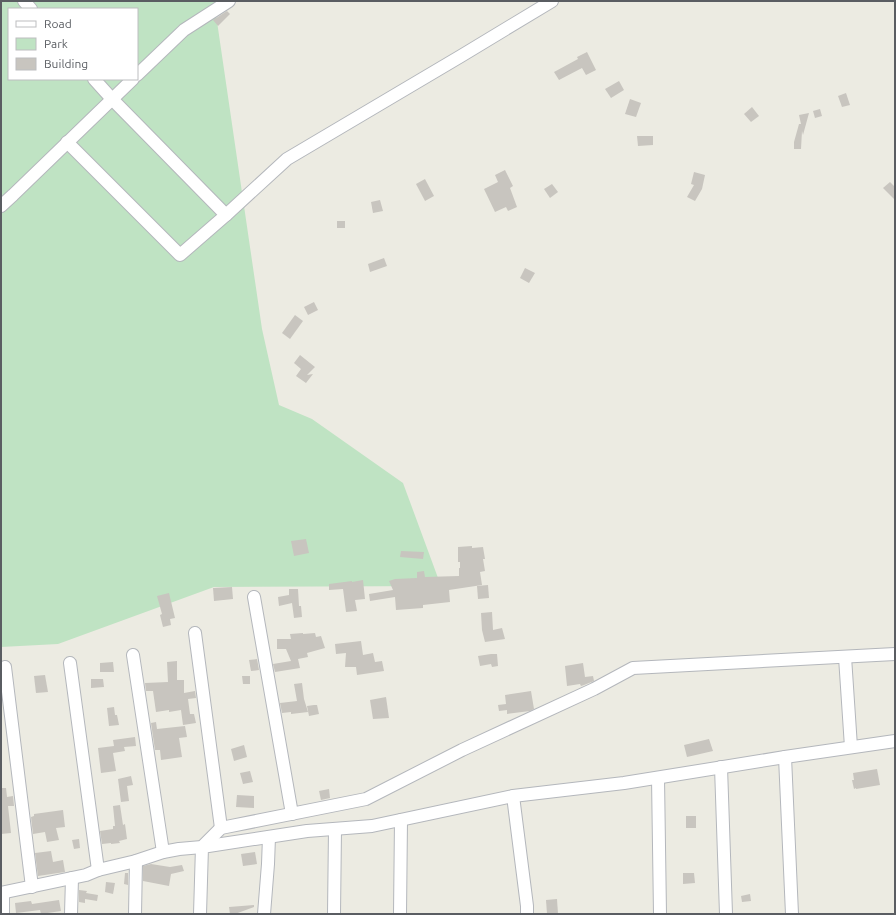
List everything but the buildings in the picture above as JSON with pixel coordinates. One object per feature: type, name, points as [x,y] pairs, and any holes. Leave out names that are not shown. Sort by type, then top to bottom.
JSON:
[{"type":"street","points":[[138,74],[184,30],[229,1]]},
{"type":"street","points":[[68,142],[180,255],[287,159],[552,1]]},
{"type":"street","points":[[95,80],[226,215]]},
{"type":"street","points":[[1,206],[132,80]]},
{"type":"street","points":[[254,597],[292,814]]},
{"type":"street","points":[[195,633],[221,828]]},
{"type":"street","points":[[200,914],[202,847],[221,828],[366,799],[462,750],[594,689],[633,668],[895,654]]},
{"type":"street","points":[[132,655],[163,852]]},
{"type":"street","points":[[845,657],[851,747]]},
{"type":"street","points":[[70,663],[98,870]]},
{"type":"street","points":[[4,667],[32,887]]},
{"type":"street","points":[[3,914],[2,893],[86,876],[98,870],[136,861],[163,852],[307,831],[372,826],[513,796],[624,783],[895,741]]},
{"type":"street","points":[[785,757],[792,914]]},
{"type":"street","points":[[721,767],[726,914]]},
{"type":"street","points":[[658,778],[660,914]]},
{"type":"street","points":[[513,796],[527,914]]},
{"type":"street","points":[[400,914],[401,820]]},
{"type":"street","points":[[334,914],[335,829]]},
{"type":"street","points":[[264,914],[269,837]]},
{"type":"street","points":[[136,861],[136,914]]},
{"type":"street","points":[[71,914],[72,878]]},
{"type":"green space","points":[[1,1],[214,1],[262,329],[279,405],[312,419],[403,483],[441,586],[214,587],[58,644],[1,647]]}]
